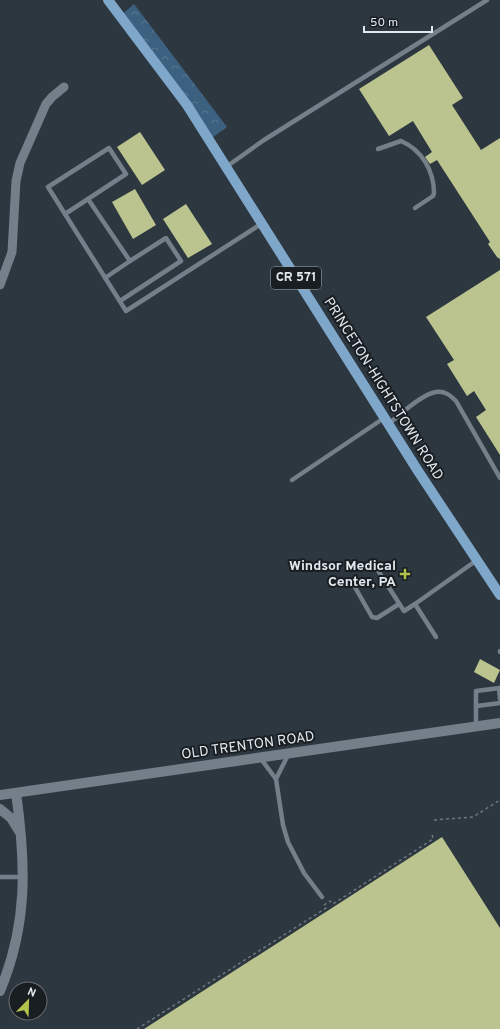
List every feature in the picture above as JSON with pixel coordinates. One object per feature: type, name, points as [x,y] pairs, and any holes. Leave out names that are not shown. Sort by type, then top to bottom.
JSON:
[{"type":"main road","name":"PRINCETON-HIGHTSTOWN ROAD","points":[[108,0],[187,105],[386,421],[500,595]]},
{"type":"main road","name":"OLD TRENTON ROAD","points":[[0,795],[288,755],[500,723]]},
{"type":"main road","points":[[0,991],[14,954],[20,928],[24,877],[22,836],[16,793]]},
{"type":"main road","points":[[0,809],[12,818],[22,836]]},
{"type":"street","points":[[0,285],[12,252],[16,181],[20,163],[46,104],[64,87]]},
{"type":"lane","points":[[226,167],[284,128],[487,0]]},
{"type":"lane","points":[[378,149],[401,140],[423,157],[432,174],[434,193],[433,196],[415,208]]},
{"type":"lane","points":[[65,214],[126,174],[109,148],[48,187],[126,311],[262,224]]},
{"type":"lane","points":[[88,199],[130,261]]},
{"type":"lane","points":[[105,278],[166,238],[181,261],[120,301]]},
{"type":"lane","points":[[292,480],[427,396],[437,392],[448,394],[456,400],[500,478]]},
{"type":"lane","points":[[377,569],[404,611],[477,560]]},
{"type":"lane","points":[[352,582],[372,617],[377,618],[399,604]]},
{"type":"lane","points":[[415,604],[436,637]]},
{"type":"lane","points":[[476,727],[476,691],[499,688],[500,699]]},
{"type":"lane","points":[[477,706],[500,703]]},
{"type":"lane","points":[[276,779],[288,755]]},
{"type":"lane","points":[[260,758],[276,779],[283,825],[288,842],[304,873],[322,897]]},
{"type":"lane","points":[[0,877],[24,877]]},
{"type":"path","points":[[434,820],[473,817],[500,800]]},
{"type":"path","points":[[137,1029],[326,908],[324,905],[330,901],[333,904],[433,839],[432,834]]},
{"type":"green space","points":[[134,4],[227,127],[209,140],[120,16]]},
{"type":"building","points":[[429,45],[463,98],[452,105],[481,150],[500,138],[500,259],[488,244],[490,242],[437,160],[430,164],[425,157],[432,152],[413,121],[389,136],[359,89]]},
{"type":"building","points":[[140,132],[165,170],[142,185],[117,147]]},
{"type":"building","points":[[135,189],[156,225],[133,239],[112,202]]},
{"type":"building","points":[[186,204],[212,244],[188,258],[163,219]]},
{"type":"building","points":[[500,270],[500,455],[476,417],[486,410],[474,391],[467,396],[447,364],[454,360],[426,317]]},
{"type":"building","points":[[480,659],[500,670],[494,683],[474,672]]},
{"type":"building","points":[[442,837],[500,928],[500,1029],[144,1029]]},
{"type":"place","name":"Windsor Medical Center, PA","points":[[405,574]]}]
